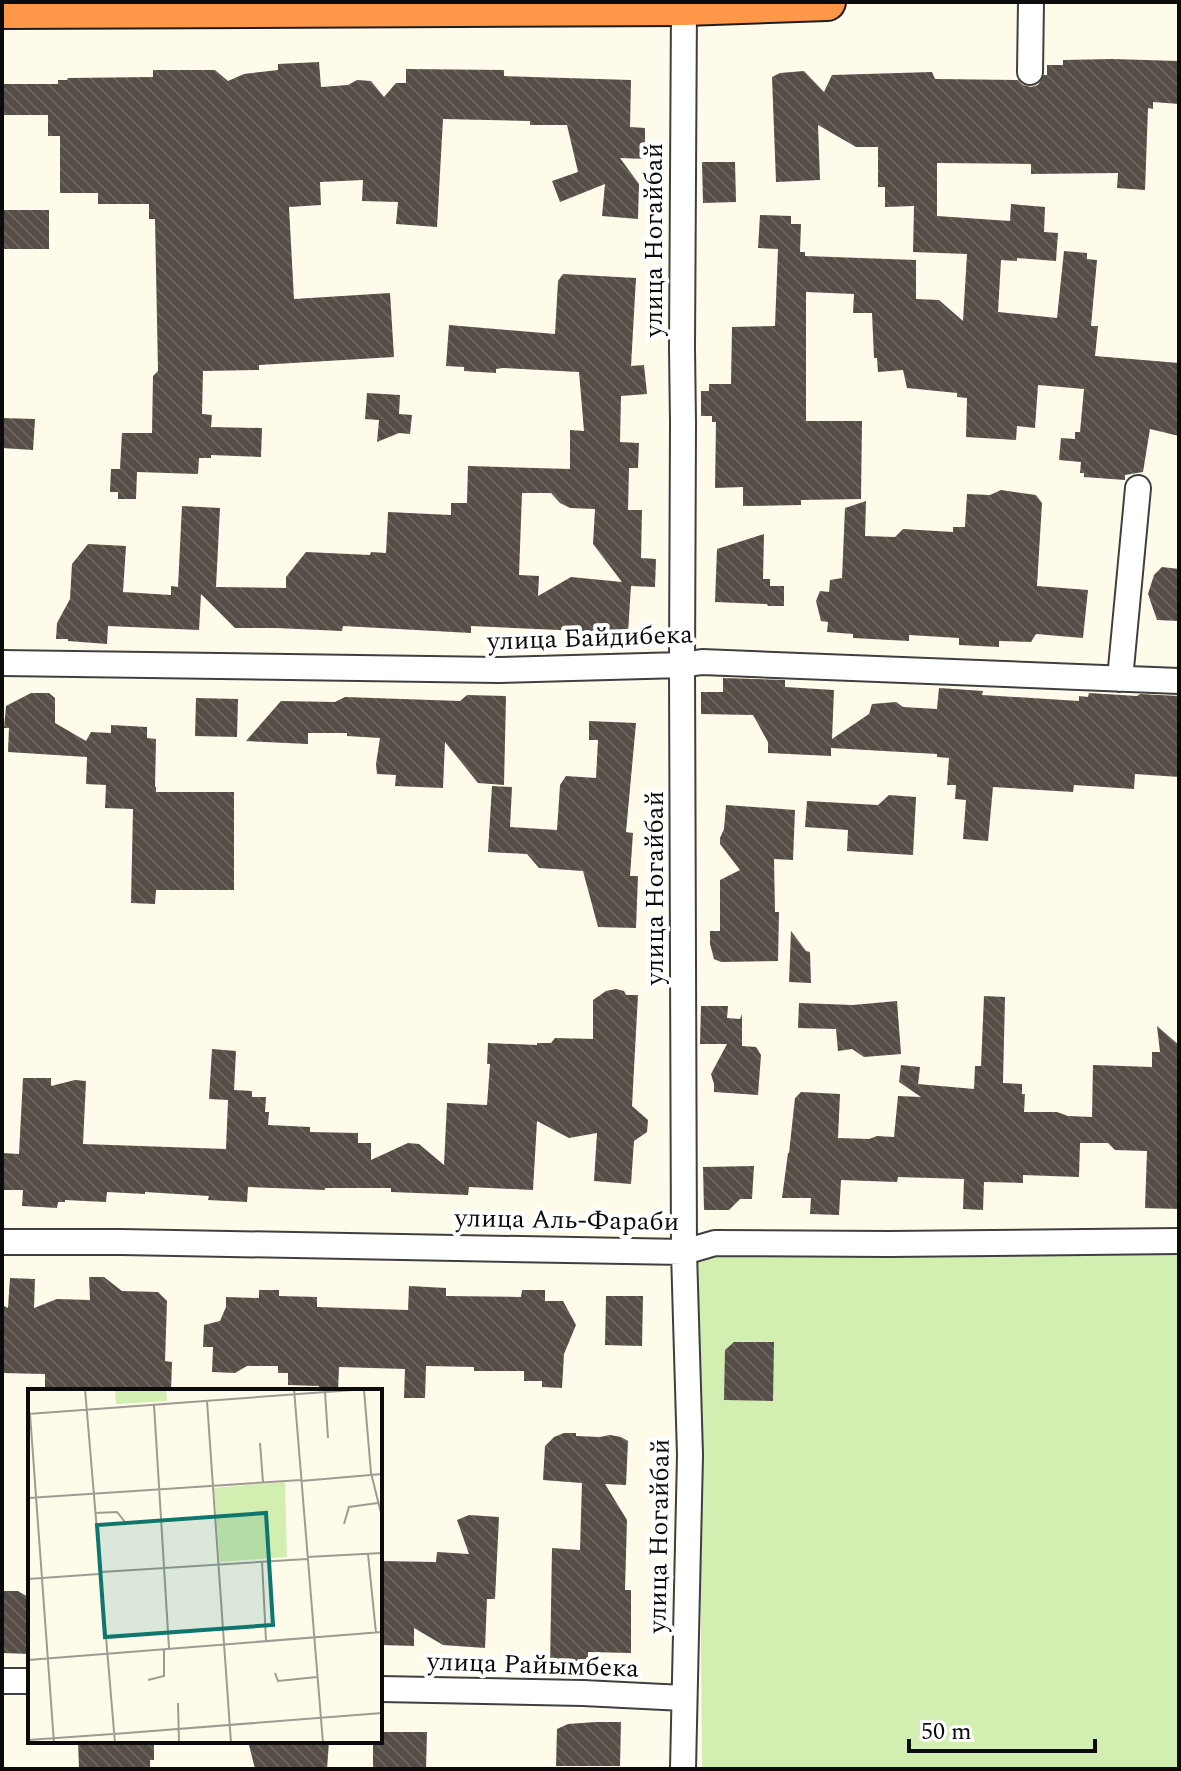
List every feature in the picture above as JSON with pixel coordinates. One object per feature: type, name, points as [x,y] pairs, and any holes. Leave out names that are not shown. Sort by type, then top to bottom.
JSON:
[{"type":"highway","points":[[2,10],[671,6],[827,2]]},
{"type":"street","points":[[1030,72],[1031,2]]},
{"type":"street","name":"улица Ногайбай","points":[[671,6],[682,168],[684,1252],[690,1455],[683,1769]]},
{"type":"street","points":[[1120,679],[1138,488]]},
{"type":"street","name":"улица Байдибека","points":[[2,663],[499,670],[702,662],[1179,681]]},
{"type":"street","name":"улица Аль-Фараби","points":[[2,1242],[684,1252],[715,1243],[1179,1241]]},
{"type":"street","points":[[2,1681],[28,1681]]},
{"type":"street","name":"улица Райымбека","points":[[382,1689],[684,1698]]},
{"type":"green space","points":[[1179,1253],[1179,1769],[702,1769],[698,1255]]},
{"type":"building","points":[[1063,60],[1179,61],[1179,104],[1153,102],[1153,109],[1148,108],[1145,190],[1117,188],[1118,173],[1031,174],[1031,164],[937,163],[937,216],[1010,221],[1011,204],[1045,207],[1044,232],[1058,233],[1056,261],[1001,260],[998,312],[1057,318],[1064,251],[1087,253],[1087,259],[1097,260],[1091,326],[1098,326],[1095,356],[1179,363],[1179,436],[1150,429],[1143,472],[1125,475],[1125,480],[1084,477],[1084,473],[1080,473],[1081,462],[1059,460],[1061,438],[1075,439],[1075,432],[1080,432],[1084,389],[1038,385],[1035,428],[1017,426],[1016,440],[966,437],[967,398],[957,397],[957,393],[907,388],[903,370],[878,372],[877,358],[874,358],[872,313],[853,313],[854,294],[806,292],[806,421],[862,421],[861,499],[801,500],[801,505],[743,506],[743,487],[715,488],[716,422],[712,422],[712,416],[701,416],[701,391],[709,391],[709,384],[731,384],[732,327],[775,326],[778,249],[758,248],[760,215],[791,216],[791,224],[801,224],[800,252],[805,252],[805,256],[916,260],[916,299],[939,300],[963,321],[967,254],[913,252],[914,206],[885,207],[885,187],[878,187],[878,147],[856,147],[818,125],[820,180],[776,182],[772,77],[780,73],[804,71],[824,92],[832,75],[932,72],[935,79],[1018,80],[1031,87],[1038,85],[1047,75],[1047,65],[1063,65]]},
{"type":"building","points":[[319,62],[321,87],[348,85],[357,80],[371,81],[384,97],[396,83],[406,83],[406,69],[504,70],[504,76],[631,80],[630,127],[645,128],[645,159],[620,158],[639,184],[638,219],[602,216],[605,184],[560,202],[552,181],[578,172],[567,125],[443,119],[437,227],[396,224],[398,202],[362,201],[363,180],[320,182],[321,205],[289,207],[294,299],[390,293],[394,357],[259,365],[259,370],[203,371],[202,414],[212,415],[211,427],[262,428],[261,457],[211,455],[211,458],[199,458],[198,474],[137,472],[136,499],[118,499],[118,492],[110,492],[111,469],[120,469],[122,433],[152,433],[153,376],[158,371],[155,219],[149,219],[149,204],[98,204],[98,193],[60,193],[60,136],[48,136],[48,115],[2,115],[2,84],[58,84],[58,80],[68,78],[153,77],[153,70],[215,70],[228,81],[244,74],[278,70],[278,64]]},
{"type":"building","points":[[702,162],[735,162],[736,202],[703,203]]},
{"type":"building","points":[[2,210],[49,210],[49,249],[2,249]]},
{"type":"building","points":[[563,274],[636,278],[631,366],[644,365],[647,394],[621,396],[620,442],[639,443],[638,468],[629,468],[628,510],[642,510],[641,558],[656,559],[655,587],[631,586],[628,633],[471,626],[471,633],[343,626],[342,631],[235,628],[201,594],[199,630],[108,626],[107,644],[56,639],[57,623],[70,599],[72,564],[88,544],[126,546],[123,592],[171,595],[171,586],[178,587],[182,506],[220,508],[216,587],[286,588],[286,577],[306,552],[386,553],[388,512],[451,515],[451,503],[467,503],[468,466],[570,469],[570,430],[584,431],[579,372],[503,368],[496,369],[496,373],[464,371],[464,367],[446,366],[449,325],[555,334],[558,281]],"holes":[[[522,493],[551,493],[570,508],[595,509],[593,544],[622,582],[571,577],[538,596],[539,576],[519,575]]]},
{"type":"building","points":[[367,393],[400,395],[399,414],[412,415],[410,434],[399,433],[377,442],[379,420],[365,419]]},
{"type":"building","points":[[2,418],[35,419],[33,450],[2,448]]},
{"type":"building","points":[[1001,490],[1036,495],[1042,503],[1037,586],[1088,590],[1083,638],[1036,634],[1031,642],[999,641],[999,647],[959,645],[959,638],[909,635],[909,641],[853,638],[853,634],[827,632],[828,622],[821,621],[816,601],[820,591],[829,592],[830,580],[842,578],[845,508],[866,501],[865,536],[895,537],[903,529],[953,532],[953,527],[965,527],[967,494],[990,495]]},
{"type":"building","points":[[764,534],[763,579],[770,579],[770,586],[784,586],[784,606],[715,602],[717,549]]},
{"type":"building","points":[[1162,567],[1179,569],[1179,621],[1157,620],[1148,594],[1154,575]]},
{"type":"building","points":[[723,678],[785,680],[785,687],[834,690],[832,739],[869,714],[872,704],[896,702],[903,707],[937,709],[939,688],[983,691],[982,695],[1079,701],[1079,696],[1088,697],[1089,693],[1179,696],[1179,777],[1135,774],[1134,789],[1074,785],[1073,792],[993,787],[988,841],[963,839],[966,800],[955,799],[956,785],[947,785],[949,758],[937,757],[937,754],[831,748],[831,756],[768,753],[768,742],[753,715],[701,714],[701,692],[723,692]]},
{"type":"building","points":[[31,693],[49,693],[55,698],[55,723],[86,741],[91,732],[111,733],[111,725],[147,727],[147,738],[156,739],[156,792],[234,792],[234,890],[156,890],[155,904],[131,903],[133,809],[105,808],[106,785],[86,784],[87,757],[8,752],[9,728],[4,728],[6,706]]},
{"type":"building","points":[[467,695],[506,696],[504,785],[478,783],[445,742],[443,788],[395,786],[396,775],[377,774],[380,738],[347,736],[347,733],[308,733],[308,744],[246,741],[281,701],[335,702],[345,697],[460,701]]},
{"type":"building","points":[[196,698],[238,699],[237,737],[195,736]]},
{"type":"building","points":[[589,721],[636,723],[626,832],[633,833],[630,876],[638,876],[636,928],[598,927],[583,871],[539,868],[527,854],[488,852],[492,786],[512,787],[510,827],[557,830],[560,785],[566,776],[596,778],[598,740],[589,740]]},
{"type":"building","points":[[889,795],[916,797],[913,855],[847,851],[848,830],[805,827],[807,801],[878,805]]},
{"type":"building","points":[[726,805],[795,810],[793,860],[774,859],[775,912],[779,912],[778,961],[721,962],[714,959],[710,931],[720,931],[720,880],[740,870],[720,844]]},
{"type":"building","points":[[791,931],[810,952],[811,983],[789,982]]},
{"type":"building","points":[[606,991],[624,991],[626,995],[638,995],[632,1106],[648,1120],[647,1132],[634,1141],[631,1184],[594,1181],[597,1133],[569,1138],[537,1121],[533,1190],[469,1187],[468,1195],[391,1192],[391,1188],[325,1190],[248,1187],[247,1202],[208,1200],[209,1196],[107,1192],[106,1202],[65,1200],[58,1202],[57,1208],[22,1206],[23,1190],[2,1190],[2,1153],[19,1154],[23,1078],[51,1078],[51,1086],[75,1080],[86,1081],[83,1144],[226,1149],[228,1100],[209,1099],[212,1049],[236,1051],[234,1090],[252,1091],[252,1097],[266,1097],[268,1125],[310,1127],[310,1132],[358,1133],[358,1143],[371,1143],[371,1160],[408,1143],[419,1144],[444,1165],[447,1103],[487,1105],[488,1043],[537,1045],[551,1043],[555,1038],[593,1039],[593,1000]]},
{"type":"building","points":[[984,996],[1005,997],[1003,1083],[1022,1084],[1024,1112],[1057,1112],[1068,1116],[1092,1117],[1093,1065],[1152,1067],[1152,1052],[1160,1052],[1157,1026],[1179,1045],[1179,1209],[1145,1208],[1147,1151],[1115,1150],[1108,1143],[1080,1143],[1079,1177],[1023,1175],[1023,1183],[984,1182],[983,1210],[963,1209],[964,1179],[898,1177],[897,1182],[841,1180],[839,1215],[810,1214],[811,1198],[782,1198],[795,1098],[801,1092],[840,1094],[838,1138],[894,1137],[898,1096],[921,1097],[899,1082],[901,1065],[920,1067],[918,1084],[974,1089],[975,1066],[981,1066]]},
{"type":"building","points":[[897,1001],[901,1054],[864,1057],[852,1049],[838,1051],[836,1029],[798,1028],[799,1003],[853,1005]]},
{"type":"building","points":[[701,1006],[728,1006],[727,1018],[740,1019],[742,1014],[742,1046],[756,1047],[761,1055],[758,1095],[714,1092],[711,1074],[727,1044],[700,1044]]},
{"type":"building","points":[[754,1166],[752,1199],[740,1199],[729,1210],[704,1210],[703,1167]]},
{"type":"building","points":[[89,1277],[104,1277],[122,1291],[158,1292],[167,1301],[165,1361],[172,1362],[171,1389],[45,1389],[45,1374],[2,1373],[2,1305],[8,1308],[10,1278],[35,1279],[34,1308],[57,1299],[90,1300]]},
{"type":"building","points":[[409,1286],[446,1288],[446,1296],[521,1297],[522,1290],[545,1290],[545,1301],[563,1301],[576,1325],[564,1354],[562,1388],[542,1387],[542,1381],[524,1381],[524,1371],[474,1371],[474,1367],[426,1366],[425,1398],[404,1398],[405,1369],[339,1367],[338,1389],[319,1389],[319,1386],[288,1385],[288,1373],[278,1373],[278,1366],[247,1366],[235,1373],[212,1372],[213,1347],[203,1347],[204,1325],[220,1321],[226,1307],[226,1297],[259,1298],[259,1290],[279,1290],[279,1296],[317,1297],[317,1307],[408,1310]]},
{"type":"building","points":[[606,1296],[643,1296],[642,1346],[605,1345]]},
{"type":"building","points":[[734,1342],[774,1342],[773,1401],[724,1400],[725,1350]]},
{"type":"building","points":[[564,1433],[576,1433],[576,1436],[610,1435],[628,1441],[626,1485],[605,1484],[627,1520],[625,1590],[631,1590],[631,1653],[588,1652],[588,1668],[550,1667],[552,1548],[580,1550],[582,1483],[543,1480],[545,1446]]},
{"type":"building","points":[[469,1515],[499,1517],[495,1599],[487,1599],[485,1648],[443,1645],[414,1628],[414,1646],[382,1645],[382,1561],[436,1562],[437,1552],[469,1554],[457,1520]]},
{"type":"building","points":[[2,1591],[18,1591],[28,1597],[28,1654],[2,1653]]},
{"type":"building","points":[[621,1722],[620,1766],[556,1766],[557,1729],[568,1724]]},
{"type":"building","points":[[427,1732],[426,1769],[373,1769],[373,1743],[382,1743],[382,1733]]},
{"type":"building","points":[[78,1743],[154,1743],[154,1760],[150,1760],[150,1769],[79,1769]]},
{"type":"building","points":[[248,1743],[329,1743],[327,1769],[255,1769]]}]
